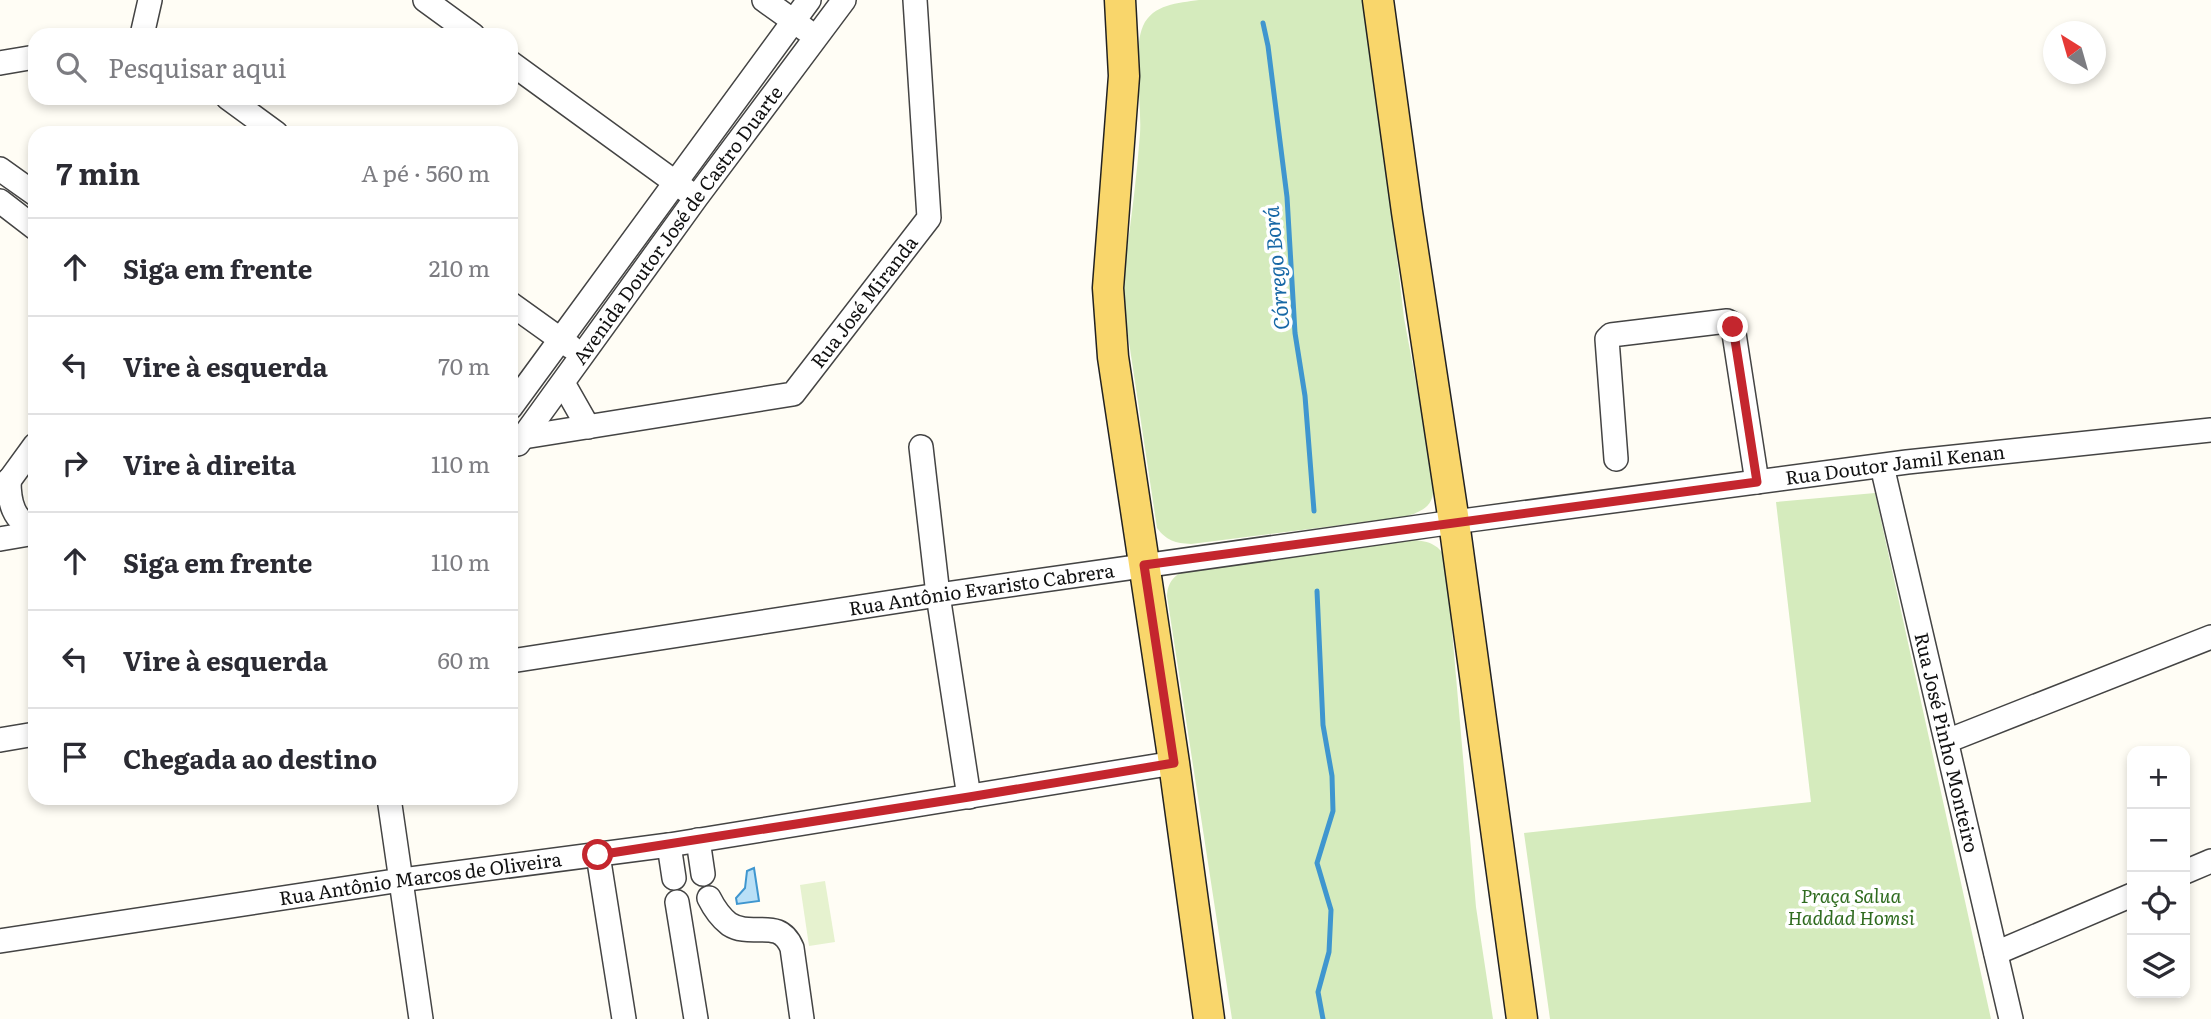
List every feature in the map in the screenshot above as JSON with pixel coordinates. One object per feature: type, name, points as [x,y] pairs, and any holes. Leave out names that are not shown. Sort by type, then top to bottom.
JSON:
[{"type":"main road","points":[[1140,0],[1130,9],[1121,12],[1124,76],[1108,288],[1113,357],[1174,763],[1209,1019]]},
{"type":"main road","points":[[1378,0],[1454,522],[1522,1019]]},
{"type":"street","points":[[144,28],[150,0]]},
{"type":"street","points":[[425,0],[463,28]]},
{"type":"street","points":[[764,0],[817,38]]},
{"type":"street","name":"Avenida Doutor José de Castro Duarte","points":[[518,397],[809,0]]},
{"type":"street","name":"Avenida Doutor José de Castro Duarte","points":[[518,439],[844,0]]},
{"type":"street","name":"Rua José Miranda","points":[[518,442],[589,427],[793,394],[929,218],[915,0]]},
{"type":"street","points":[[0,63],[28,58]]},
{"type":"street","points":[[518,68],[696,198]]},
{"type":"street","points":[[238,105],[266,126]]},
{"type":"street","points":[[0,169],[28,189]]},
{"type":"street","points":[[0,201],[28,223]]},
{"type":"street","points":[[518,309],[581,355]]},
{"type":"street","points":[[1616,459],[1607,339],[1611,335],[1727,321],[1733,327],[1757,482]]},
{"type":"street","points":[[562,383],[589,427]]},
{"type":"street","name":"Rua Doutor Jamil Kenan","points":[[1454,522],[1882,466],[2211,430]]},
{"type":"street","points":[[921,447],[938,595],[969,797]]},
{"type":"street","points":[[28,454],[4,487],[14,514],[28,527]]},
{"type":"street","name":"Rua José Pinho Monteiro","points":[[1882,466],[2011,1019]]},
{"type":"street","name":"Rua Antônio Evaristo Cabrera","points":[[518,661],[938,595],[1454,522]]},
{"type":"street","points":[[0,539],[28,533]]},
{"type":"street","points":[[1947,741],[2211,637]]},
{"type":"street","points":[[0,740],[28,735]]},
{"type":"street","name":"Rua Antônio Marcos de Oliveira","points":[[0,941],[401,880],[669,845],[1174,763]]},
{"type":"street","points":[[390,805],[421,1019]]},
{"type":"street","points":[[698,840],[703,874]]},
{"type":"street","points":[[669,845],[674,878]]},
{"type":"street","points":[[598,855],[624,1019]]},
{"type":"street","points":[[2190,870],[2211,861]]},
{"type":"street","points":[[1996,953],[2127,897]]},
{"type":"street","points":[[696,1019],[678,906],[712,904],[729,924],[779,932],[789,940],[802,1019]]},
{"type":"green space","points":[[1199,0],[1367,0],[1404,318],[1433,474],[1430,503],[1414,514],[1191,544],[1172,540],[1157,528],[1121,289],[1140,134],[1138,50],[1143,26],[1153,13],[1167,6]]},
{"type":"green space","name":"Praça Salua Haddad Homsi","points":[[1875,493],[1991,1019],[1550,1019],[1524,833],[1811,802],[1776,502]]},
{"type":"green space","points":[[1413,540],[1434,545],[1446,561],[1476,907],[1493,1019],[1232,1019],[1167,596],[1169,585],[1178,575],[1192,568]]},
{"type":"green space","points":[[825,881],[835,942],[809,946],[800,885]]},
{"type":"water","points":[[754,868],[759,901],[737,904],[736,898],[745,888],[747,871]]},
{"type":"waterway","name":"Córrego Borá","points":[[1263,23],[1287,197],[1295,333],[1305,396],[1314,511]]},
{"type":"waterway","name":"Córrego Borá","points":[[1317,591],[1323,725],[1332,776],[1333,811],[1317,863],[1331,910],[1329,952],[1318,992],[1323,1019]]},
{"type":"route","points":[[598,855],[1174,763],[1144,565],[1757,482],[1733,327]]}]
